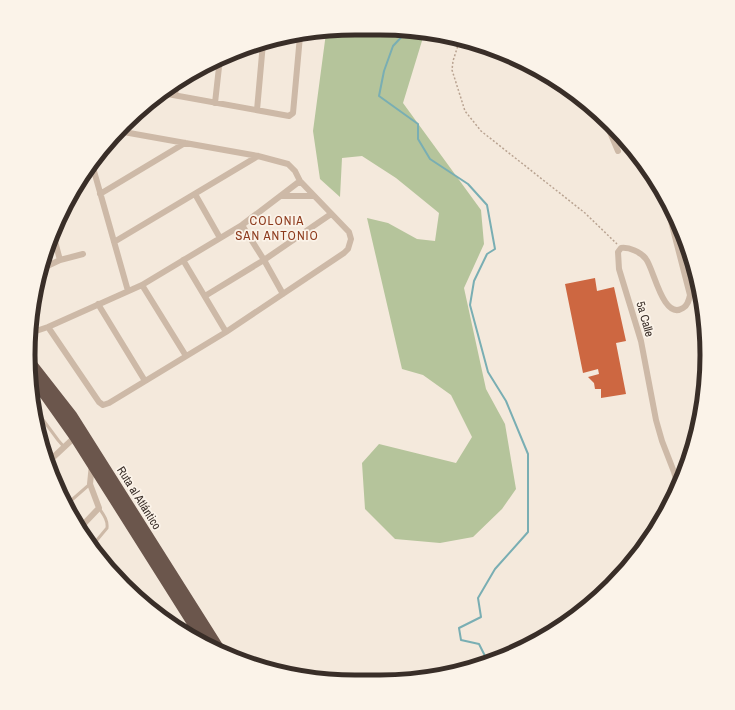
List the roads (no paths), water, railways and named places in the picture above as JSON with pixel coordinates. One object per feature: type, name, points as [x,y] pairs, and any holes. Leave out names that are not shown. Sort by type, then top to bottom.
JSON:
[{"type":"highway","name":"Ruta al Atlántico","points":[[36,370],[72,416],[214,642]]},
{"type":"highway","name":"Ruta al Atlántico","points":[[37,385],[75,437],[200,635]]},
{"type":"street","points":[[170,94],[289,116],[293,113],[300,40]]},
{"type":"street","points":[[257,110],[262,49]]},
{"type":"street","points":[[216,103],[219,65]]},
{"type":"street","points":[[175,95],[176,90]]},
{"type":"street","points":[[48,327],[99,402],[103,405],[109,403],[226,332],[348,249],[351,236],[300,181],[295,170],[288,164],[258,156],[126,132]]},
{"type":"street","points":[[611,134],[618,151]]},
{"type":"street","points":[[100,194],[185,143]]},
{"type":"street","points":[[114,242],[258,156]]},
{"type":"street","points":[[94,170],[128,291]]},
{"type":"street","points":[[36,331],[142,285],[242,225],[300,181]]},
{"type":"street","points":[[195,194],[220,238]]},
{"type":"street","points":[[281,196],[314,196]]},
{"type":"street","points":[[205,296],[264,260],[331,214]]},
{"type":"street","name":"5a Calle","points":[[671,223],[690,295],[688,303],[685,307],[678,310],[671,309],[668,306],[646,258],[640,253],[626,247],[621,248],[618,252],[618,269],[641,341],[656,420],[662,442],[676,478]]},
{"type":"street","points":[[242,225],[264,260],[282,294]]},
{"type":"street","points":[[55,244],[60,260]]},
{"type":"street","points":[[48,266],[60,260],[83,254]]},
{"type":"street","points":[[182,260],[226,332]]},
{"type":"street","points":[[142,285],[186,356]]},
{"type":"street","points":[[98,304],[145,381]]},
{"type":"street","points":[[52,458],[75,437]]},
{"type":"street","points":[[84,524],[99,508],[90,484],[92,464]]},
{"type":"lane","points":[[41,417],[64,447]]},
{"type":"lane","points":[[70,501],[90,484]]},
{"type":"lane","points":[[95,542],[107,528],[107,522],[99,508]]},
{"type":"waterway","points":[[402,36],[393,46],[384,71],[379,96],[418,124],[418,139],[430,159],[468,184],[487,205],[495,249],[487,254],[474,281],[470,305],[488,372],[506,401],[528,454],[528,532],[495,569],[478,598],[481,617],[459,628],[461,640],[479,644],[486,657]]},
{"type":"district","name":"COLONIA SAN ANTONIO","points":[[277,228]]}]
